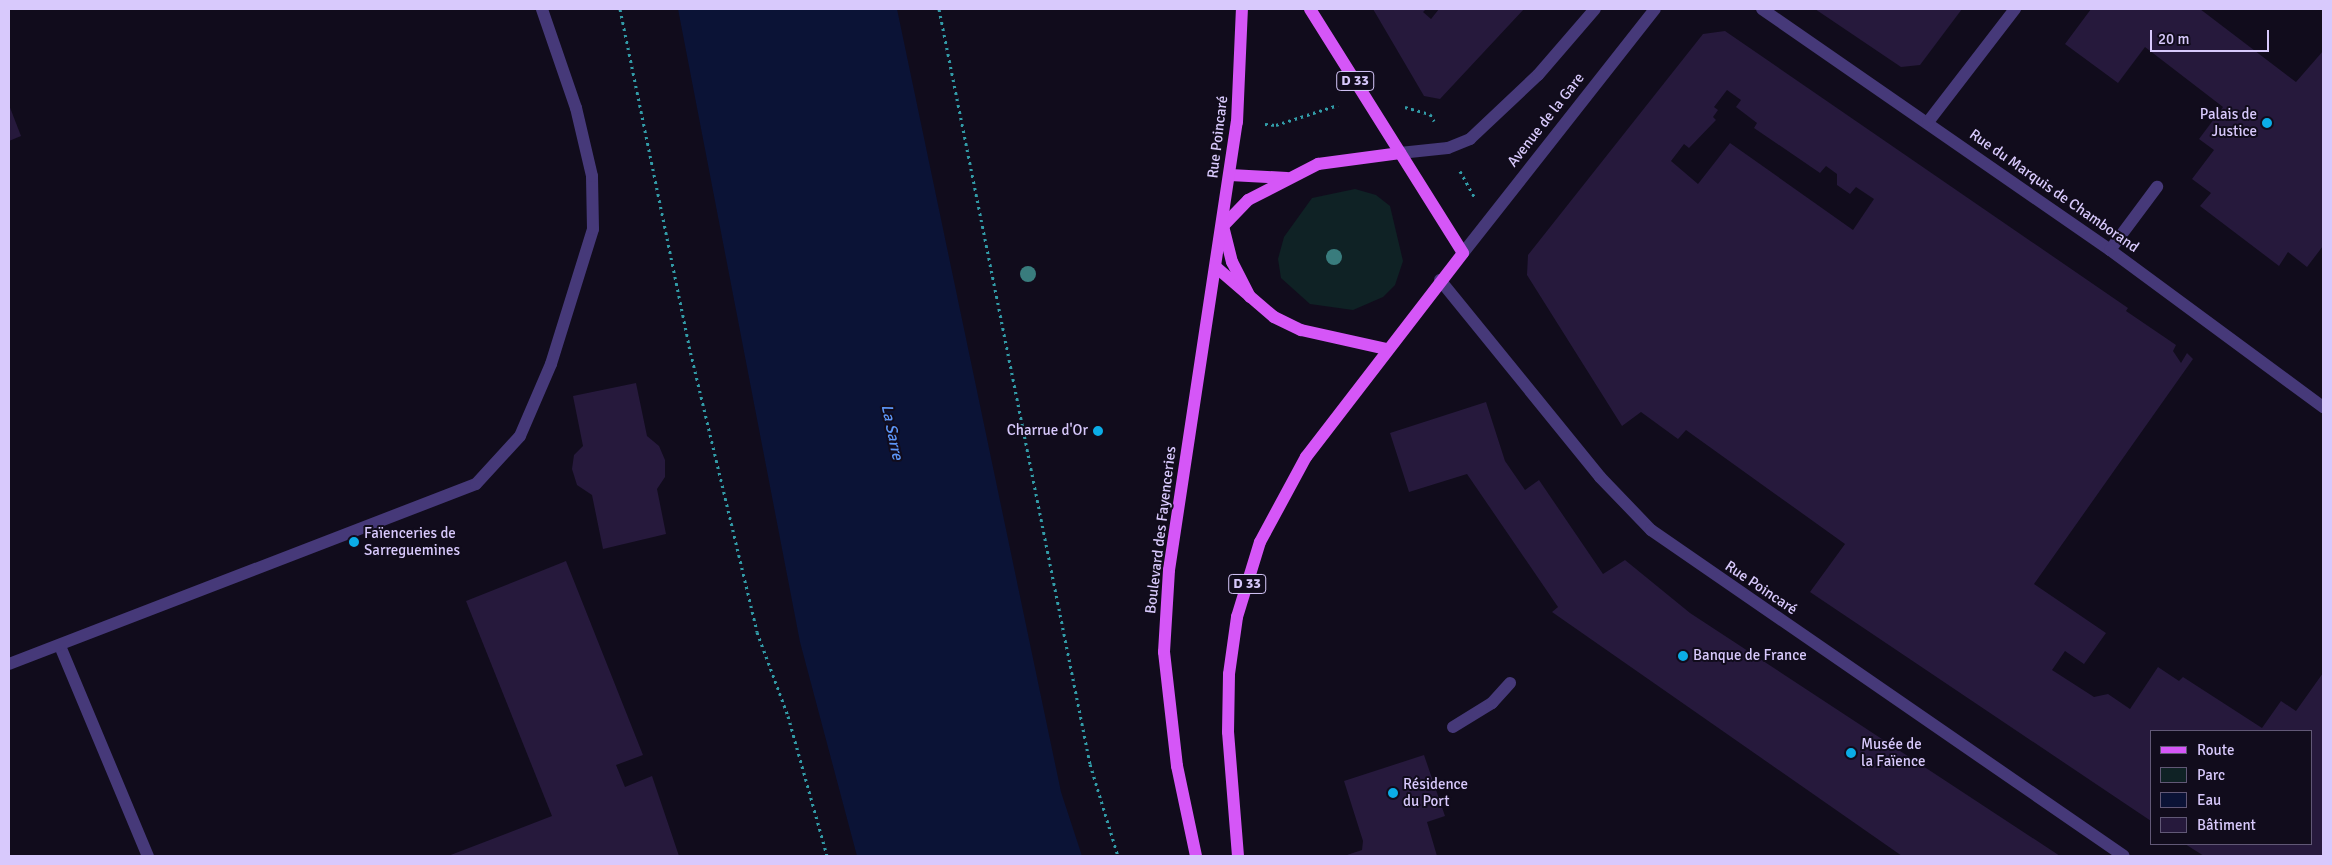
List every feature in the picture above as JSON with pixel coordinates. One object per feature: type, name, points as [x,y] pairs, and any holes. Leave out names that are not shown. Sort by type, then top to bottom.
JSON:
[{"type":"main road","name":"Rue Poincaré","points":[[1216,268],[1238,122],[1242,9]]},
{"type":"main road","name":"D 33","points":[[1238,856],[1228,732],[1229,674],[1245,588],[1280,499],[1387,349],[1463,253],[1310,9]]},
{"type":"main road","points":[[1250,297],[1232,262],[1223,226],[1248,200],[1286,178],[1341,158],[1400,153]]},
{"type":"main road","points":[[1230,175],[1286,178]]},
{"type":"main road","points":[[1216,268],[1274,317],[1301,330],[1387,349]]},
{"type":"main road","name":"Boulevard des Fayenceries","points":[[1196,856],[1176,766],[1164,652],[1169,570],[1216,268]]},
{"type":"street","points":[[9,664],[60,646],[476,484],[520,436],[551,364],[593,229],[588,159],[542,9]]},
{"type":"street","points":[[1400,153],[1448,148],[1470,139],[1538,75],[1595,9]]},
{"type":"street","name":"Avenue de la Gare","points":[[1463,253],[1655,9]]},
{"type":"street","name":"Rue du Marquis de Chamborand","points":[[1762,9],[1928,122],[2110,250],[2323,407]]},
{"type":"street","points":[[1928,122],[2016,9]]},
{"type":"street","points":[[2110,250],[2156,187]]},
{"type":"street","name":"Rue Poincaré","points":[[1440,280],[1600,477],[1651,530],[2124,856]]},
{"type":"street","points":[[60,646],[148,856]]},
{"type":"street","points":[[1453,727],[1492,703],[1510,683]]},
{"type":"path","points":[[620,9],[689,346],[757,632],[788,716],[827,856]]},
{"type":"path","points":[[939,9],[1090,764],[1118,856]]},
{"type":"path","points":[[1238,122],[1276,125],[1364,96]]},
{"type":"green space","points":[[1355,189],[1376,195],[1390,206],[1403,261],[1395,285],[1383,297],[1353,310],[1310,304],[1281,278],[1278,259],[1284,237],[1312,198]]},
{"type":"water","name":"La Sarre","points":[[678,9],[897,9],[1061,792],[1082,856],[857,856],[800,642]]},
{"type":"building","points":[[1373,9],[1426,9],[1423,12],[1431,19],[1439,9],[1524,9],[1440,99],[1424,96]]},
{"type":"building","points":[[1815,9],[1962,9],[1920,65],[1901,67]]},
{"type":"building","name":"Palais de Justice","points":[[2091,9],[2200,9],[2296,82],[2323,51],[2323,246],[2307,267],[2288,252],[2279,266],[2200,206],[2211,193],[2192,179],[2214,150],[2199,139],[2223,107],[2145,47],[2118,83],[2065,44]]},
{"type":"building","points":[[1725,31],[2128,308],[2126,311],[2176,345],[2173,351],[2181,363],[2187,353],[2193,359],[2034,584],[2106,633],[2084,664],[2065,651],[2052,670],[2094,697],[2108,694],[2130,709],[2158,667],[2179,681],[2183,677],[2262,728],[2281,701],[2296,711],[2323,673],[2323,856],[2204,856],[2187,845],[2312,845],[2312,730],[2150,730],[2150,820],[1810,592],[1845,544],[1686,430],[1678,439],[1641,412],[1622,426],[1527,275],[1528,255],[1703,34]],"holes":[[[1727,90],[1741,100],[1736,107],[1757,123],[1754,128],[1820,173],[1826,166],[1837,174],[1837,185],[1850,194],[1856,187],[1874,199],[1853,230],[1730,143],[1698,184],[1671,161],[1684,144],[1689,148],[1716,120],[1713,117],[1718,110],[1714,107]]]},
{"type":"building","points":[[9,105],[21,136],[9,141]]},
{"type":"building","points":[[636,383],[647,436],[659,446],[665,460],[665,477],[657,489],[666,534],[603,549],[592,495],[577,485],[572,469],[574,455],[583,446],[573,396]]},
{"type":"building","points":[[1486,402],[1505,461],[1525,490],[1539,480],[1603,574],[1625,560],[1690,613],[2060,856],[1902,856],[1552,612],[1558,607],[1467,474],[1409,492],[1390,433]]},
{"type":"building","points":[[566,561],[643,755],[616,765],[625,787],[652,776],[679,856],[448,856],[552,816],[466,601]]},
{"type":"building","name":"Résidence du Port","points":[[1424,755],[1445,816],[1427,822],[1437,856],[1344,856],[1362,850],[1363,841],[1344,781]]},
{"type":"place","name":"Palais de Justice","points":[[2267,123]]},
{"type":"place","name":"Charrue d'Or","points":[[1098,431]]},
{"type":"place","name":"Faïenceries de Sarreguemines","points":[[354,542]]},
{"type":"place","name":"Banque de France","points":[[1683,656]]},
{"type":"place","name":"Musée de la Faïence","points":[[1851,753]]},
{"type":"place","name":"Résidence du Port","points":[[1393,793]]}]
